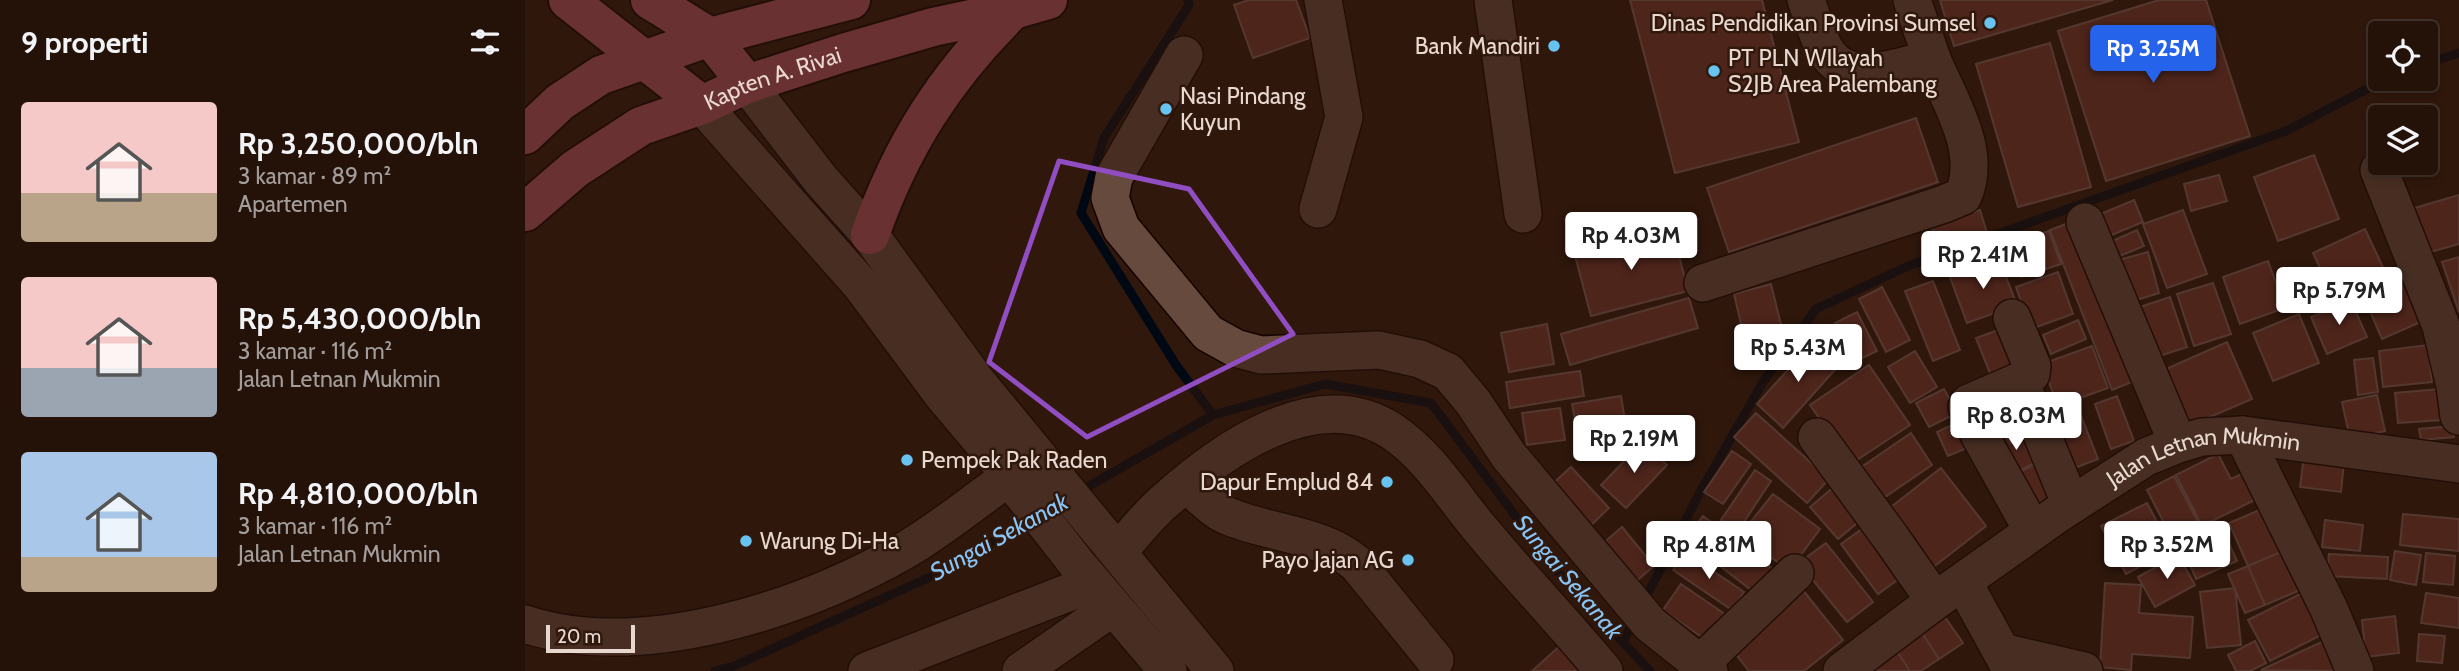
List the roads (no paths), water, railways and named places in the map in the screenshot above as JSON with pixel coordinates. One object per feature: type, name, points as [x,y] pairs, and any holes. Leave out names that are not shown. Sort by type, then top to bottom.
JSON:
[{"type":"main road","points":[[568,0],[702,105]]},
{"type":"main road","points":[[650,0],[709,37],[757,81],[798,8]]},
{"type":"main road","points":[[525,135],[560,102],[601,75],[798,8],[851,0]]},
{"type":"main road","points":[[870,236],[898,164],[937,98],[960,67],[1030,5]]},
{"type":"main road","name":"Kapten A. Rivai","points":[[525,212],[575,169],[641,126],[702,105],[757,81],[933,27],[1030,5]]},
{"type":"street","points":[[1318,209],[1344,117],[1323,0]]},
{"type":"street","points":[[1493,0],[1523,214]]},
{"type":"street","points":[[1806,0],[1825,51],[1837,65],[1867,73],[1932,59]]},
{"type":"street","points":[[1703,283],[1944,204],[1963,195],[1969,182],[1971,162],[1965,137],[1932,59],[1912,0]]},
{"type":"street","points":[[1184,55],[1114,177],[1110,198],[1121,228],[1208,333],[1235,348],[1261,355],[1379,350],[1420,359],[1448,372],[1473,402],[1509,456],[1650,624],[1705,667],[1795,573]]},
{"type":"street","points":[[757,81],[821,180],[870,236],[1013,481],[1094,585],[1168,671]]},
{"type":"street","points":[[702,105],[838,261],[955,382],[1044,462],[1215,671]]},
{"type":"street","points":[[2381,175],[2441,326],[2459,416]]},
{"type":"street","points":[[2085,222],[2178,444]]},
{"type":"street","points":[[2012,318],[2032,366],[2031,374],[1969,403],[1966,407],[2033,531]]},
{"type":"street","points":[[2020,381],[2071,505]]},
{"type":"street","points":[[1113,546],[1225,453],[1265,431],[1299,417],[1337,414],[1367,420],[1391,431],[1420,455],[1481,530],[1604,671]]},
{"type":"street","points":[[2242,435],[2329,610],[2351,669]]},
{"type":"street","name":"Jalan Letnan Mukmin","points":[[1842,671],[2071,505],[2146,457],[2178,444],[2202,437],[2242,435],[2459,464]]},
{"type":"street","points":[[1817,437],[1891,538],[1949,591],[2007,662],[2084,671]]},
{"type":"street","points":[[525,624],[583,636],[628,638],[708,625],[789,605],[902,551],[1013,481]]},
{"type":"street","points":[[1187,484],[1229,517],[1343,552],[1357,564],[1435,660]]},
{"type":"street","points":[[867,671],[1094,585]]},
{"type":"street","points":[[1021,671],[1094,585]]},
{"type":"waterway","points":[[1188,0],[1189,5],[1104,138],[1081,213],[1176,365],[1213,415]]},
{"type":"waterway","points":[[2438,60],[2459,53]]},
{"type":"waterway","points":[[1643,603],[1699,494],[1763,382],[1816,309],[1908,266],[2286,131],[2368,88]]},
{"type":"waterway","name":"Sungai Sekanak","points":[[1077,493],[1213,415],[1325,384],[1431,403],[1555,569],[1650,671]]},
{"type":"waterway","name":"Sungai Sekanak","points":[[715,671],[734,666],[941,572],[1032,519]]},
{"type":"waterway","points":[[1623,642],[1635,618]]},
{"type":"place","name":"Dinas Pendidikan Provinsi Sumsel","points":[[1990,23]]},
{"type":"place","name":"Bank Mandiri","points":[[1554,46]]},
{"type":"place","name":"PT PLN WIlayah S2JB Area Palembang","points":[[1714,71]]},
{"type":"place","name":"Nasi Pindang Kuyun","points":[[1166,109]]},
{"type":"place","name":"Pempek Pak Raden","points":[[907,460]]},
{"type":"place","name":"Dapur Emplud 84","points":[[1387,482]]},
{"type":"place","name":"Warung Di-Ha","points":[[746,541]]},
{"type":"place","name":"Payo Jajan AG","points":[[1408,560]]}]
